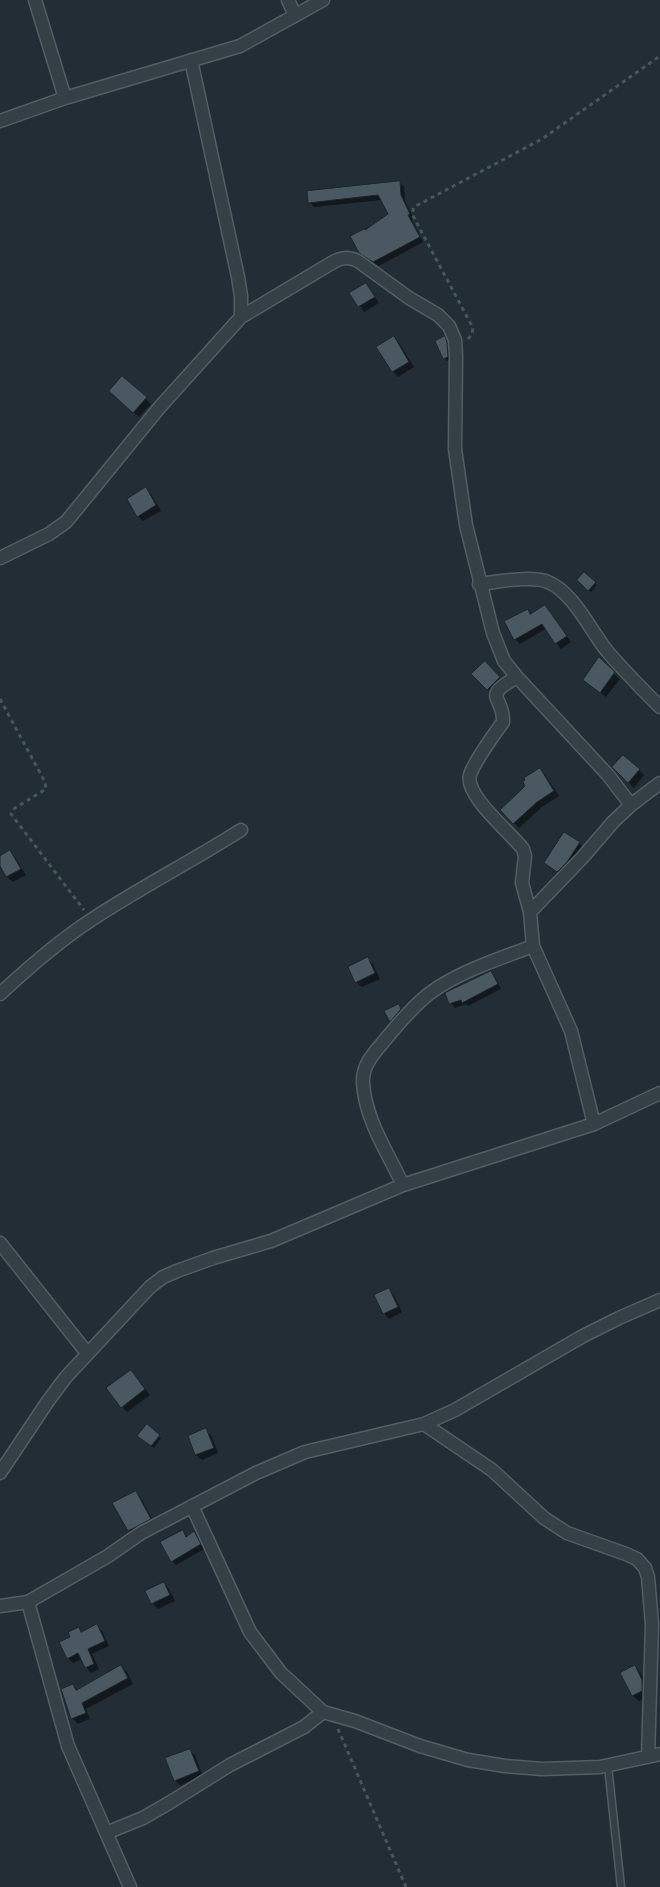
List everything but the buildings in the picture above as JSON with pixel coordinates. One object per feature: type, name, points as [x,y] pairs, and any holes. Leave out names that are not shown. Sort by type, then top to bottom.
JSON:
[{"type":"street","points":[[35,0],[66,98]]},
{"type":"street","points":[[288,0],[295,15]]},
{"type":"street","points":[[0,122],[66,98],[240,46],[323,0]]},
{"type":"street","points":[[191,60],[238,278],[241,296],[241,318]]},
{"type":"street","points":[[0,558],[49,534],[66,522],[159,408],[241,318],[335,261],[344,257],[358,261],[409,298],[438,315],[449,326],[455,340],[456,356],[454,397],[455,457],[466,525],[479,584],[498,649],[504,661],[517,678],[608,775],[631,805]]},
{"type":"street","points":[[479,584],[532,580],[547,582],[562,592],[579,611],[607,650],[638,686],[660,707]]},
{"type":"street","points":[[517,678],[498,690],[496,699],[503,722],[470,774],[469,781],[476,798],[523,849],[525,856],[522,883],[530,912],[533,946],[571,1031],[594,1124]]},
{"type":"street","points":[[530,912],[582,858],[613,822],[631,805],[660,783]]},
{"type":"street","points":[[0,994],[57,944],[92,920],[241,830]]},
{"type":"street","points":[[403,1185],[375,1127],[366,1102],[363,1077],[368,1063],[390,1033],[431,992],[491,961],[533,946]]},
{"type":"street","points":[[0,1473],[48,1400],[66,1377],[150,1286],[163,1277],[213,1258],[271,1241],[403,1185],[594,1124],[660,1093]]},
{"type":"street","points":[[0,1243],[87,1354]]},
{"type":"street","points":[[0,1606],[28,1602],[141,1534],[256,1473],[305,1452],[424,1424],[455,1410],[583,1336],[660,1300]]},
{"type":"street","points":[[192,1506],[250,1632],[281,1673],[327,1713],[355,1721],[420,1746],[468,1760],[505,1766],[542,1769],[608,1766],[654,1756],[652,1624],[648,1577],[644,1568],[637,1560],[626,1554],[567,1533],[544,1518],[492,1470],[424,1424]]},
{"type":"street","points":[[28,1602],[68,1746],[130,1887]]},
{"type":"street","points":[[106,1832],[143,1818],[230,1765],[327,1713]]},
{"type":"lane","points":[[608,1766],[621,1887]]},
{"type":"path","points":[[456,356],[472,334],[473,328],[412,214],[414,207],[542,139],[660,56]]},
{"type":"path","points":[[0,699],[45,782],[46,789],[15,808],[11,814],[92,920]]},
{"type":"path","points":[[327,1713],[406,1887]]}]
